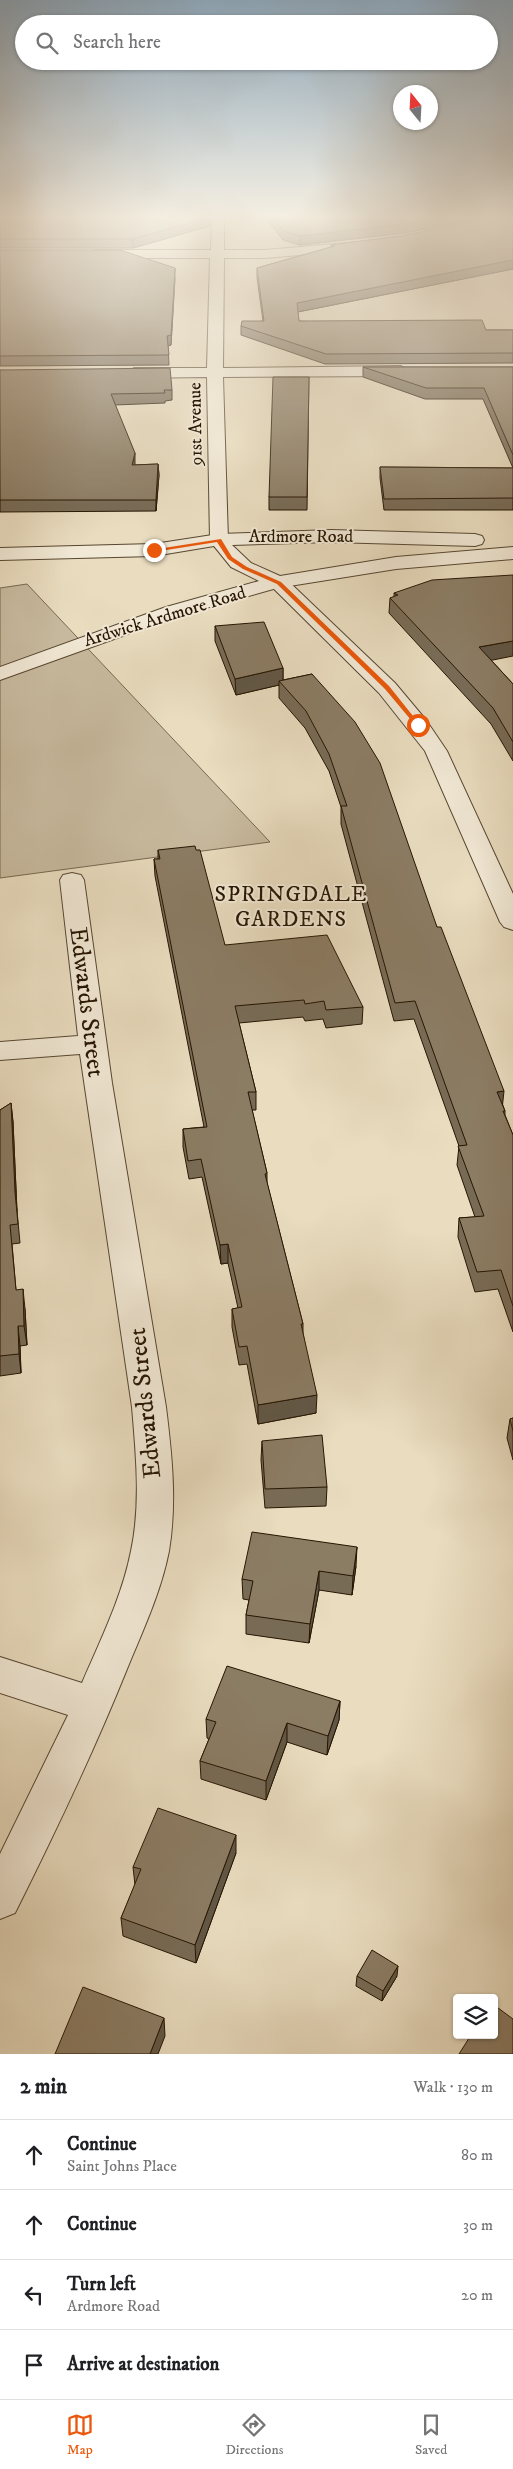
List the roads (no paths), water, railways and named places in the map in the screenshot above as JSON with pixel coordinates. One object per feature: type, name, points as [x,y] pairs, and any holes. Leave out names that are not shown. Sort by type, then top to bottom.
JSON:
[{"type":"street","name":"91st Avenue","points":[[216,314],[215,373],[219,540]]},
{"type":"street","points":[[117,373],[414,371]]},
{"type":"street","name":"Ardmore Road","points":[[0,554],[154,550],[219,540],[261,537],[331,536],[513,543]]},
{"type":"street","points":[[219,540],[230,558],[245,568],[279,583],[387,688],[423,731],[436,751],[513,922]]},
{"type":"street","name":"Ardwick Ardmore Road","points":[[0,674],[166,614],[279,583],[386,564],[513,553]]},
{"type":"street","name":"Edwards Street","points":[[0,1898],[45,1810],[93,1705],[135,1602],[150,1551],[154,1509],[154,1452],[149,1407],[92,1044],[72,880]]},
{"type":"street","points":[[0,1051],[92,1044]]},
{"type":"street","points":[[0,1675],[93,1705]]},
{"type":"district","name":"SPRINGDALE GARDENS","points":[[291,906]]}]
